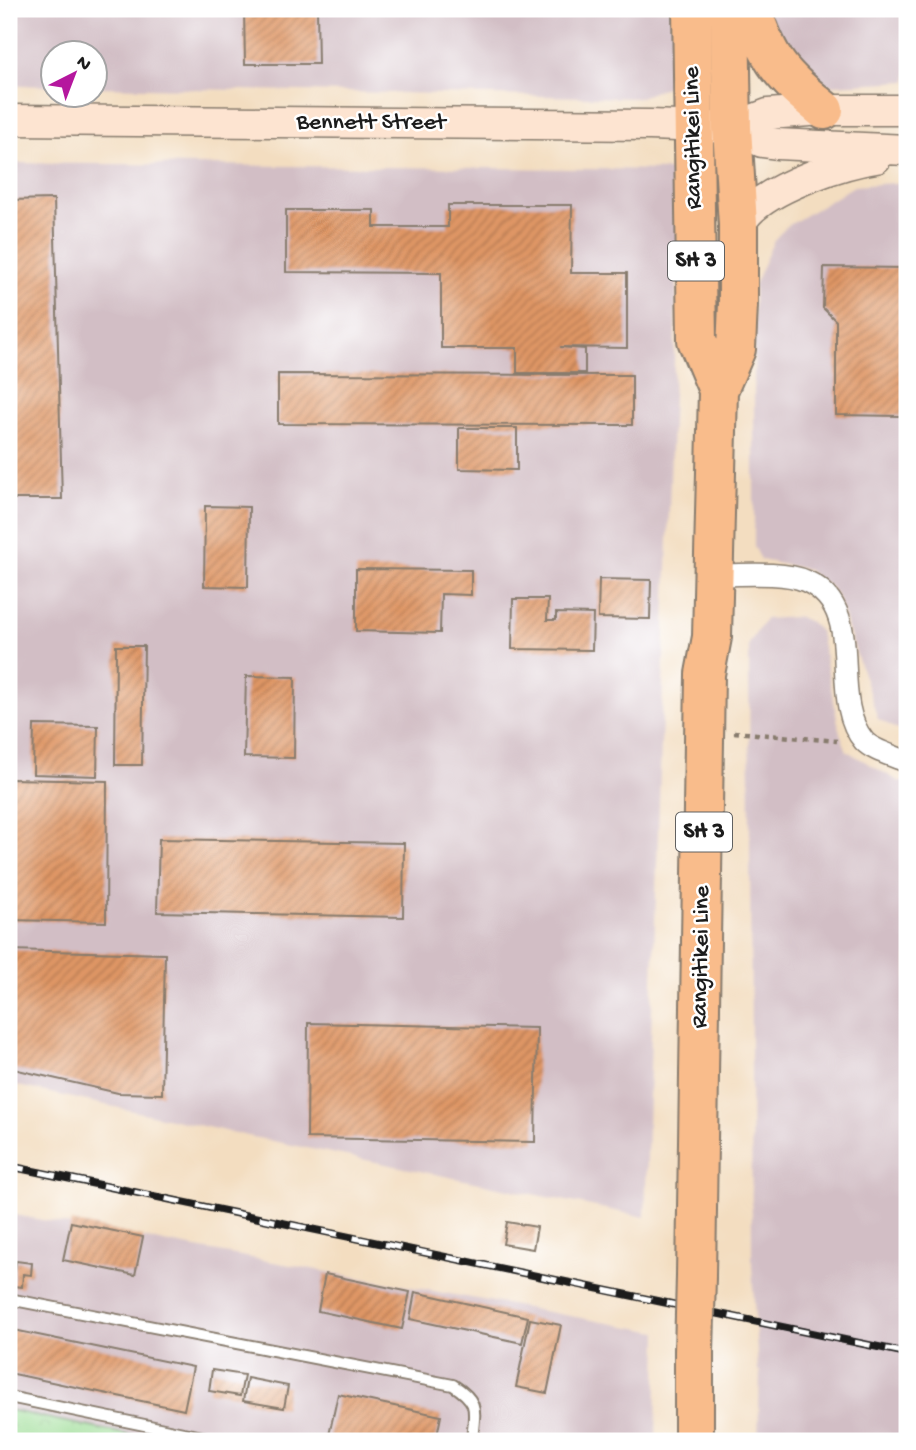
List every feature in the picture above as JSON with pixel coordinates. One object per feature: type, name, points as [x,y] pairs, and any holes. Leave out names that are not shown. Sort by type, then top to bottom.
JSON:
[{"type":"highway","name":"Rangitikei Line","points":[[692,9],[697,340],[718,390]]},
{"type":"highway","name":"Rangitikei Line","points":[[694,1441],[705,674],[712,637],[715,575],[718,390],[736,349],[738,225],[732,128],[730,9]]},
{"type":"highway","points":[[752,9],[770,56],[790,82],[824,110]]},
{"type":"street","points":[[732,128],[768,114],[824,110],[907,110]]},
{"type":"street","name":"Bennett Street","points":[[9,120],[732,128]]},
{"type":"street","points":[[732,128],[762,142],[776,144],[907,152]]},
{"type":"street","points":[[738,225],[752,208],[789,186],[856,161],[907,152]]},
{"type":"street","points":[[715,575],[789,577],[805,580],[819,589],[832,604],[841,622],[845,645],[847,703],[853,723],[866,743],[907,762]]},
{"type":"lane","points":[[9,1299],[453,1385],[470,1396],[474,1408],[472,1441]]},
{"type":"lane","points":[[9,1397],[222,1441]]},
{"type":"path","points":[[706,729],[866,743]]},
{"type":"shaded area","points":[[9,9],[675,9],[676,83],[638,98],[108,87],[108,38],[38,38],[38,86],[9,85]]},
{"type":"shaded area","points":[[765,9],[907,9],[907,81],[817,86],[768,32]]},
{"type":"shaded area","points":[[9,163],[673,170],[680,186],[645,1217],[9,1084]]},
{"type":"shaded area","points":[[907,182],[907,735],[878,719],[837,596],[830,587],[806,569],[761,560],[754,546],[754,285],[774,240],[786,227],[854,186]]},
{"type":"shaded area","points":[[798,617],[811,622],[820,632],[840,733],[847,751],[900,782],[907,782],[907,1441],[758,1441],[760,1372],[752,1266],[749,644],[765,619]]},
{"type":"shaded area","points":[[9,1214],[658,1332],[656,1441],[158,1441],[9,1410]]},
{"type":"green space","points":[[9,1410],[158,1441],[9,1441]]},
{"type":"building","points":[[244,9],[317,9],[318,64],[245,64]]},
{"type":"building","points":[[54,199],[62,499],[9,499],[9,200]]},
{"type":"building","points":[[448,205],[572,205],[571,273],[627,273],[627,348],[560,347],[585,349],[585,373],[517,373],[517,348],[441,348],[441,273],[286,272],[286,210],[374,210],[374,227],[448,227]]},
{"type":"building","points":[[824,267],[907,268],[907,464],[902,464],[902,416],[836,415],[836,321],[823,308]]},
{"type":"building","points":[[278,374],[632,375],[632,425],[278,424]]},
{"type":"building","points":[[459,428],[517,428],[517,470],[459,469]]},
{"type":"building","points":[[205,506],[249,507],[248,587],[204,586]]},
{"type":"building","points":[[356,569],[471,570],[471,595],[441,594],[440,633],[356,631]]},
{"type":"building","points":[[599,579],[651,580],[650,619],[598,618]]},
{"type":"building","points":[[513,599],[548,599],[547,620],[556,620],[556,613],[593,614],[592,650],[512,649]]},
{"type":"building","points":[[116,646],[144,646],[142,765],[115,765]]},
{"type":"building","points":[[246,676],[295,677],[294,758],[244,757]]},
{"type":"building","points":[[34,725],[98,726],[97,776],[33,774]]},
{"type":"building","points":[[9,779],[107,781],[106,922],[9,920]]},
{"type":"building","points":[[159,839],[404,843],[403,917],[157,912]]},
{"type":"building","points":[[9,950],[165,954],[162,1094],[118,1093],[9,1068]]},
{"type":"building","points":[[308,1023],[537,1028],[535,1142],[307,1138]]},
{"type":"building","points":[[71,1222],[143,1237],[135,1275],[63,1260]]},
{"type":"building","points":[[507,1222],[537,1227],[533,1249],[503,1244]]},
{"type":"building","points":[[16,1261],[32,1263],[31,1275],[23,1274],[22,1287],[13,1286]]},
{"type":"building","points":[[325,1274],[410,1292],[402,1329],[318,1311]]},
{"type":"building","points":[[415,1292],[528,1317],[522,1343],[410,1319]]},
{"type":"building","points":[[530,1319],[561,1325],[547,1393],[516,1387]]},
{"type":"building","points":[[9,1329],[193,1367],[184,1410],[9,1373]]},
{"type":"building","points":[[212,1370],[244,1375],[240,1396],[209,1391]]},
{"type":"building","points":[[247,1378],[288,1386],[284,1408],[243,1401]]},
{"type":"building","points":[[338,1394],[441,1416],[436,1441],[328,1440]]},
{"type":"railway","points":[[9,1166],[907,1353]]}]
